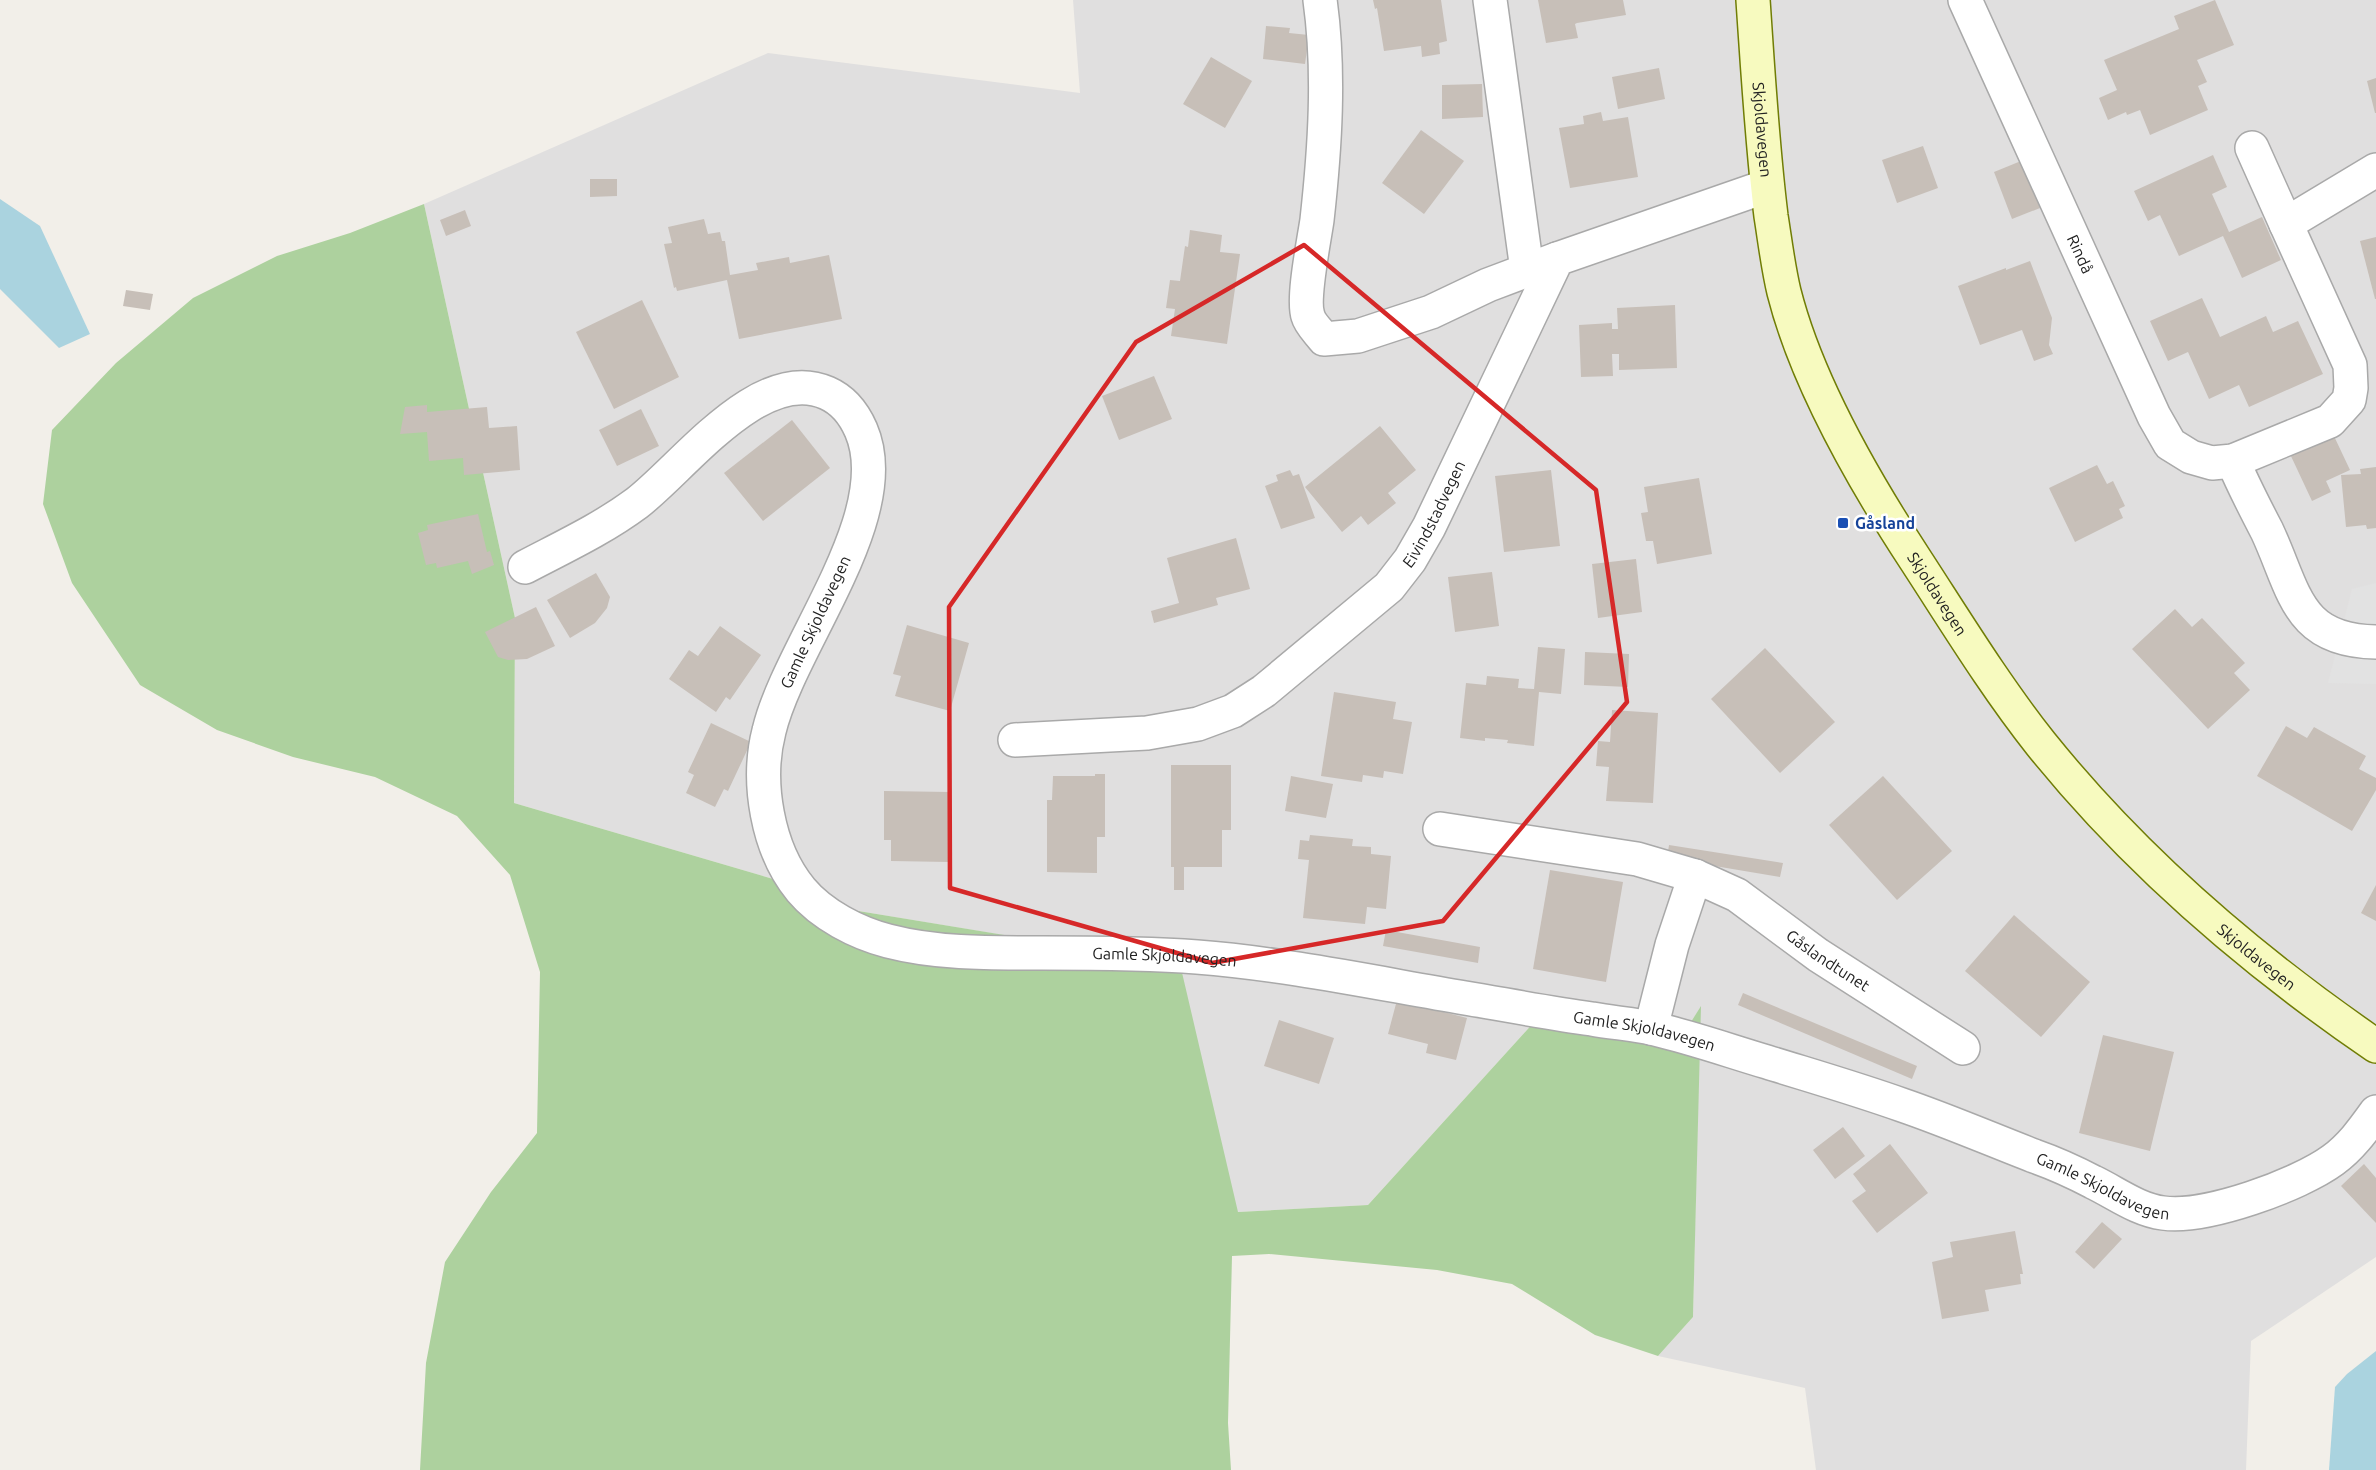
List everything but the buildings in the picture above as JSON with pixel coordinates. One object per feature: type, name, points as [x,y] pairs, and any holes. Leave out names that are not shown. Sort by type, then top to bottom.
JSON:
[{"type":"main road","name":"Skjoldavegen","points":[[1753,0],[1767,186],[1784,291],[1799,341],[1820,389],[1876,498],[1987,671],[2041,743],[2095,806],[2166,878],[2244,948],[2317,1005],[2376,1046]]},
{"type":"street","points":[[1320,0],[1325,70],[1323,139],[1317,219],[1307,298],[1308,316],[1324,339],[1358,336],[1431,312],[1488,285],[1767,186]]},
{"type":"street","points":[[1490,0],[1542,265]]},
{"type":"street","name":"Rindå","points":[[1965,0],[2154,416],[2170,444],[2191,457],[2212,463],[2233,460],[2330,421],[2349,400],[2351,388],[2350,365],[2252,148]]},
{"type":"street","points":[[2286,224],[2376,170]]},
{"type":"street","name":"Eivindstadvegen","points":[[1015,740],[1147,733],[1197,724],[1233,711],[1264,691],[1389,587],[1410,560],[1429,527],[1542,265]]},
{"type":"street","name":"Gamle Skjoldavegen","points":[[525,567],[592,532],[637,503],[732,417],[761,399],[789,388],[813,387],[836,396],[854,416],[865,438],[869,463],[867,492],[845,561],[777,703],[768,734],[763,767],[771,826],[783,863],[803,893],[827,913],[858,931],[904,944],[987,953],[1121,953],[1253,963],[1651,1028],[1901,1104],[2049,1162],[2096,1183],[2136,1205],[2162,1213],[2190,1213],[2227,1206],[2299,1179],[2332,1161],[2357,1139],[2376,1112]]},
{"type":"street","points":[[2233,460],[2249,498],[2267,531],[2298,605],[2313,623],[2330,634],[2354,642],[2376,642]]},
{"type":"street","name":"Gåslandtunet","points":[[1440,829],[1637,859],[1695,876],[1737,896],[1818,955],[1963,1048]]},
{"type":"street","points":[[1651,1028],[1671,945],[1695,876]]},
{"type":"highlighted area","points":[[1304,245],[1596,490],[1627,702],[1443,921],[1212,963],[950,888],[949,607],[1136,342]]},
{"type":"shaded area","points":[[1073,0],[2376,0],[2376,1257],[2251,1341],[2246,1470],[1816,1470],[1805,1388],[1658,1356],[1693,1317],[1700,1008],[1684,1033],[1546,1009],[1368,1205],[1237,1212],[1179,964],[834,907],[790,884],[514,803],[515,618],[424,204],[768,53],[1080,93]]},
{"type":"shaded area","points":[[2376,583],[2376,684],[2328,683],[2352,589]]},
{"type":"green space","points":[[424,204],[515,618],[514,803],[790,884],[834,907],[1180,964],[1238,1212],[1368,1205],[1546,1009],[1684,1033],[1701,1006],[1693,1317],[1658,1356],[1595,1335],[1512,1284],[1437,1270],[1269,1254],[1232,1256],[1228,1423],[1231,1470],[420,1470],[426,1363],[445,1262],[491,1192],[537,1133],[540,972],[510,875],[457,816],[375,777],[293,757],[217,730],[140,685],[72,583],[43,504],[52,430],[116,363],[193,298],[277,256],[350,233]]},
{"type":"water","points":[[0,199],[40,226],[90,334],[59,348],[0,289]]},
{"type":"water","points":[[2376,1351],[2376,1470],[2329,1470],[2335,1387],[2347,1374]]},
{"type":"place","name":"Gåsland","points":[[1843,523]]}]
